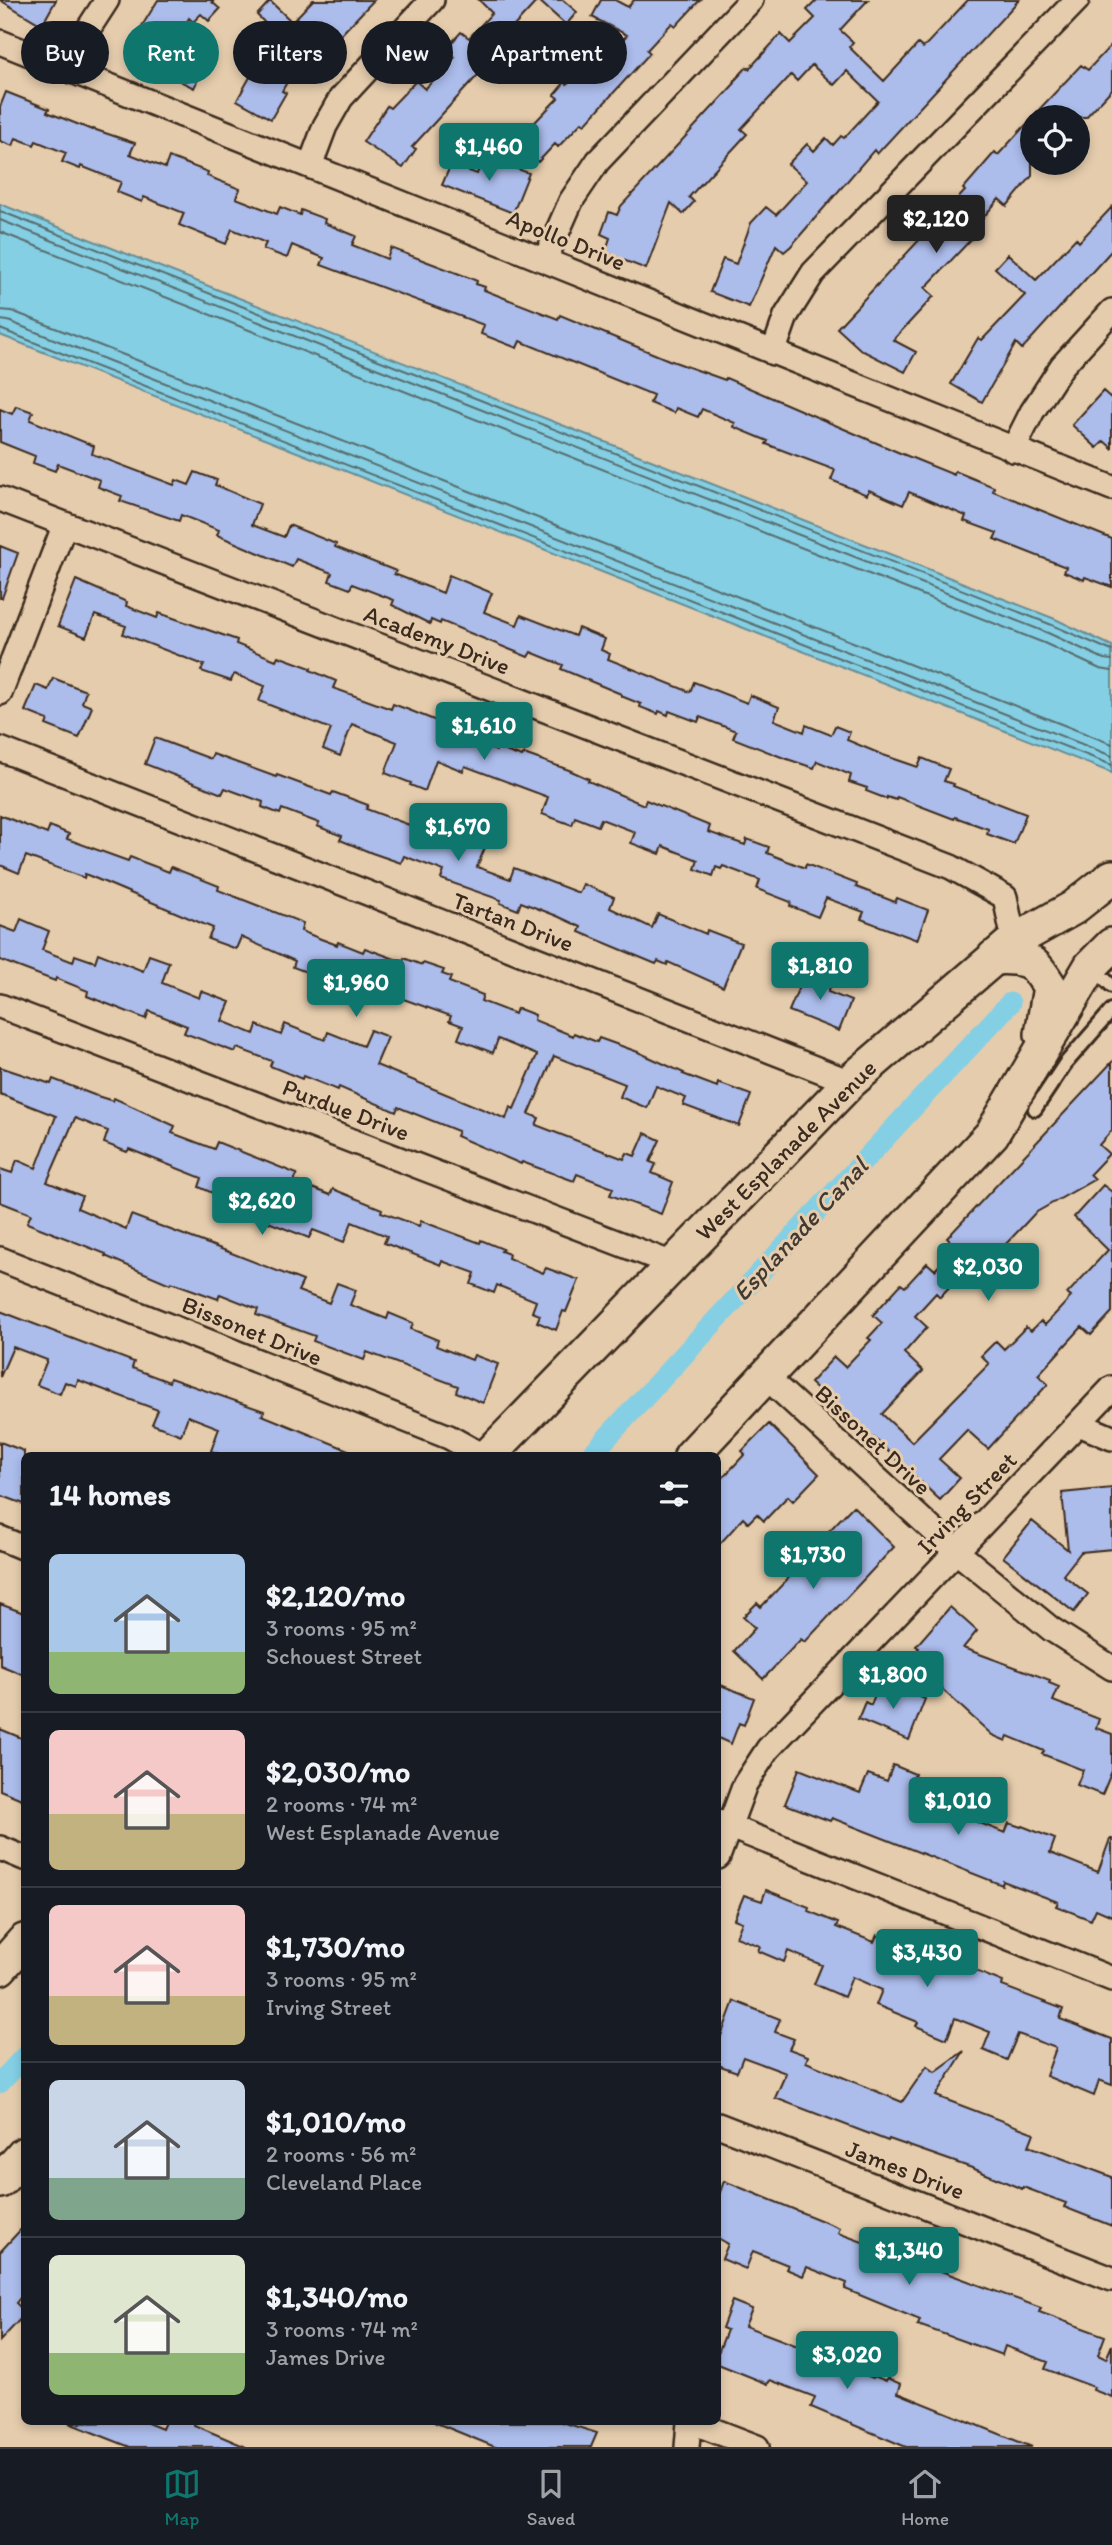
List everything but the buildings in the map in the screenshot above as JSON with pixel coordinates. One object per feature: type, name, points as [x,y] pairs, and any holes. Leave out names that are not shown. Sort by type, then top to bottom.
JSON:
[{"type":"main road","name":"West Esplanade Avenue","points":[[489,1452],[850,1082],[1004,949],[1073,908],[1112,877]]},
{"type":"main road","points":[[1004,949],[1036,965],[1051,987],[1036,1060]]},
{"type":"main road","points":[[695,1452],[992,1133],[1036,1060],[1105,965]]},
{"type":"main road","points":[[0,1968],[21,1944]]},
{"type":"main road","points":[[0,1973],[21,1959]]},
{"type":"main road","points":[[0,2181],[21,2158]]},
{"type":"street","points":[[93,21],[107,0]]},
{"type":"street","points":[[310,166],[325,126],[341,98],[432,0]]},
{"type":"street","points":[[545,260],[571,201],[598,161],[751,0]]},
{"type":"street","points":[[773,353],[786,316],[813,273],[1077,0]]},
{"type":"street","name":"Apollo Drive","points":[[0,42],[21,51]]},
{"type":"street","name":"Apollo Drive","points":[[103,84],[1112,488]]},
{"type":"street","points":[[1013,450],[1031,412],[1062,366],[1112,311]]},
{"type":"street","name":"Academy Drive","points":[[0,499],[951,867],[1005,897],[1004,949]]},
{"type":"street","points":[[0,693],[65,524]]},
{"type":"street","name":"Tartan Drive","points":[[0,749],[850,1082]]},
{"type":"street","name":"Purdue Drive","points":[[0,1006],[673,1264]]},
{"type":"street","name":"Bissonet Drive","points":[[0,1259],[449,1437],[477,1452]]},
{"type":"street","name":"Bissonet Drive","points":[[766,1377],[957,1552],[1051,1629],[1112,1668]]},
{"type":"street","name":"Irving Street","points":[[723,1824],[768,1749],[1112,1388]]},
{"type":"street","points":[[1079,1424],[1112,1437]]},
{"type":"street","points":[[0,1538],[21,1547]]},
{"type":"street","points":[[723,1824],[1112,1979]]},
{"type":"street","points":[[0,1848],[21,1857]]},
{"type":"street","name":"James Drive","points":[[721,2126],[1112,2279]]},
{"type":"street","points":[[687,2447],[691,2425]]},
{"type":"street","points":[[699,2425],[757,2447]]},
{"type":"lane","points":[[1035,1109],[1065,1064],[1112,1010]]},
{"type":"water","points":[[0,204],[1055,619],[1112,646],[1112,773],[0,335]]},
{"type":"waterway","name":"Esplanade Canal","points":[[594,1452],[1010,1003]]},
{"type":"waterway","name":"Esplanade Canal","points":[[0,2083],[21,2060]]}]
